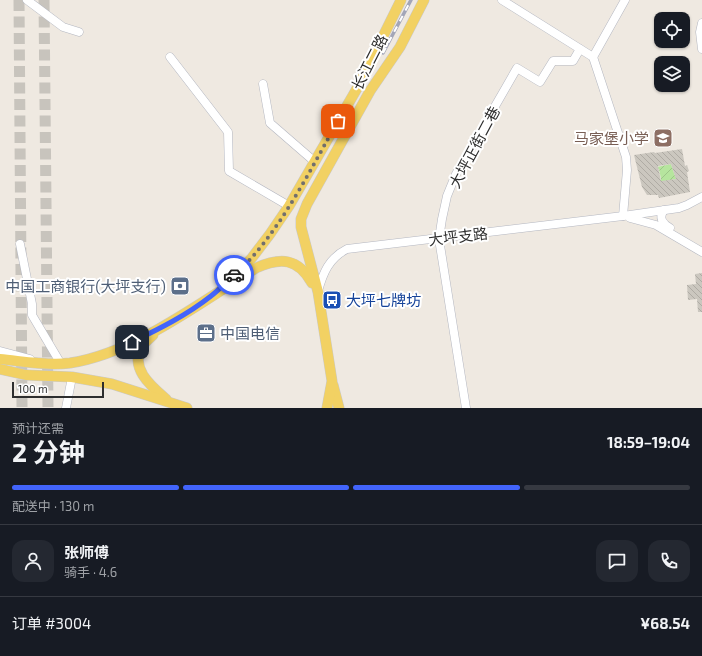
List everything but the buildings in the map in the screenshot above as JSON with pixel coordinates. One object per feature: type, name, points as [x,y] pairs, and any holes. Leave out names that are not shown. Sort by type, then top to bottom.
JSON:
[{"type":"main road","name":"长江二路","points":[[210,296],[238,272],[251,258],[289,206],[358,85],[401,0]]},
{"type":"main road","name":"长江二路","points":[[327,408],[332,381],[318,292],[303,235],[301,219],[303,212],[370,91],[400,47],[424,0]]},
{"type":"main road","name":"长江二路","points":[[0,359],[61,364],[96,357],[157,330],[210,296],[266,263],[283,261],[290,262],[302,269],[307,274],[318,292]]},
{"type":"main road","name":"长江二路","points":[[157,330],[142,346],[139,356],[139,367],[150,385],[168,402]]},
{"type":"main road","name":"长江二路","points":[[0,369],[26,375],[72,377],[112,384],[187,408]]},
{"type":"main road","points":[[332,381],[339,408]]},
{"type":"street","points":[[27,0],[64,27],[79,32]]},
{"type":"street","points":[[502,0],[593,57],[626,157],[627,170],[623,216],[656,225],[700,250]]},
{"type":"street","points":[[593,57],[625,0]]},
{"type":"street","points":[[702,22],[700,32],[702,49]]},
{"type":"street","name":"大坪正街二巷","points":[[466,408],[439,239],[446,204],[456,174],[517,68],[540,82],[553,61],[573,61],[580,49]]},
{"type":"street","points":[[170,58],[228,132],[229,171],[289,206]]},
{"type":"street","points":[[264,84],[270,123],[315,162]]},
{"type":"street","name":"大坪支路","points":[[318,292],[322,277],[328,264],[347,249],[439,239],[664,210],[687,206],[702,197]]},
{"type":"street","points":[[664,210],[661,216],[663,222],[687,238],[700,250]]},
{"type":"street","points":[[20,244],[32,304],[32,315],[61,364]]},
{"type":"street","name":"长江二路","points":[[0,350],[44,363]]},
{"type":"street","name":"长江二路","points":[[0,375],[26,375]]},
{"type":"street","points":[[66,408],[72,377]]},
{"type":"green space","points":[[671,164],[676,179],[660,182],[661,179],[659,169],[657,169],[657,167]]},
{"type":"tunnel","points":[[19,0],[22,408]]},
{"type":"tunnel","points":[[44,0],[48,408]]},
{"type":"railway","points":[[383,53],[411,0]]},
{"type":"way so far","points":[[234,275],[251,258],[279,221],[338,121]]},
{"type":"place","name":"马家堡小学","points":[[663,138]]},
{"type":"place","name":"中国工商银行(大坪支行)","points":[[180,286]]},
{"type":"place","name":"大坪七牌坊","points":[[332,300]]},
{"type":"place","name":"中国电信","points":[[206,333]]},
{"type":"route","points":[[132,342],[157,330],[193,308],[210,296],[234,275]]}]
